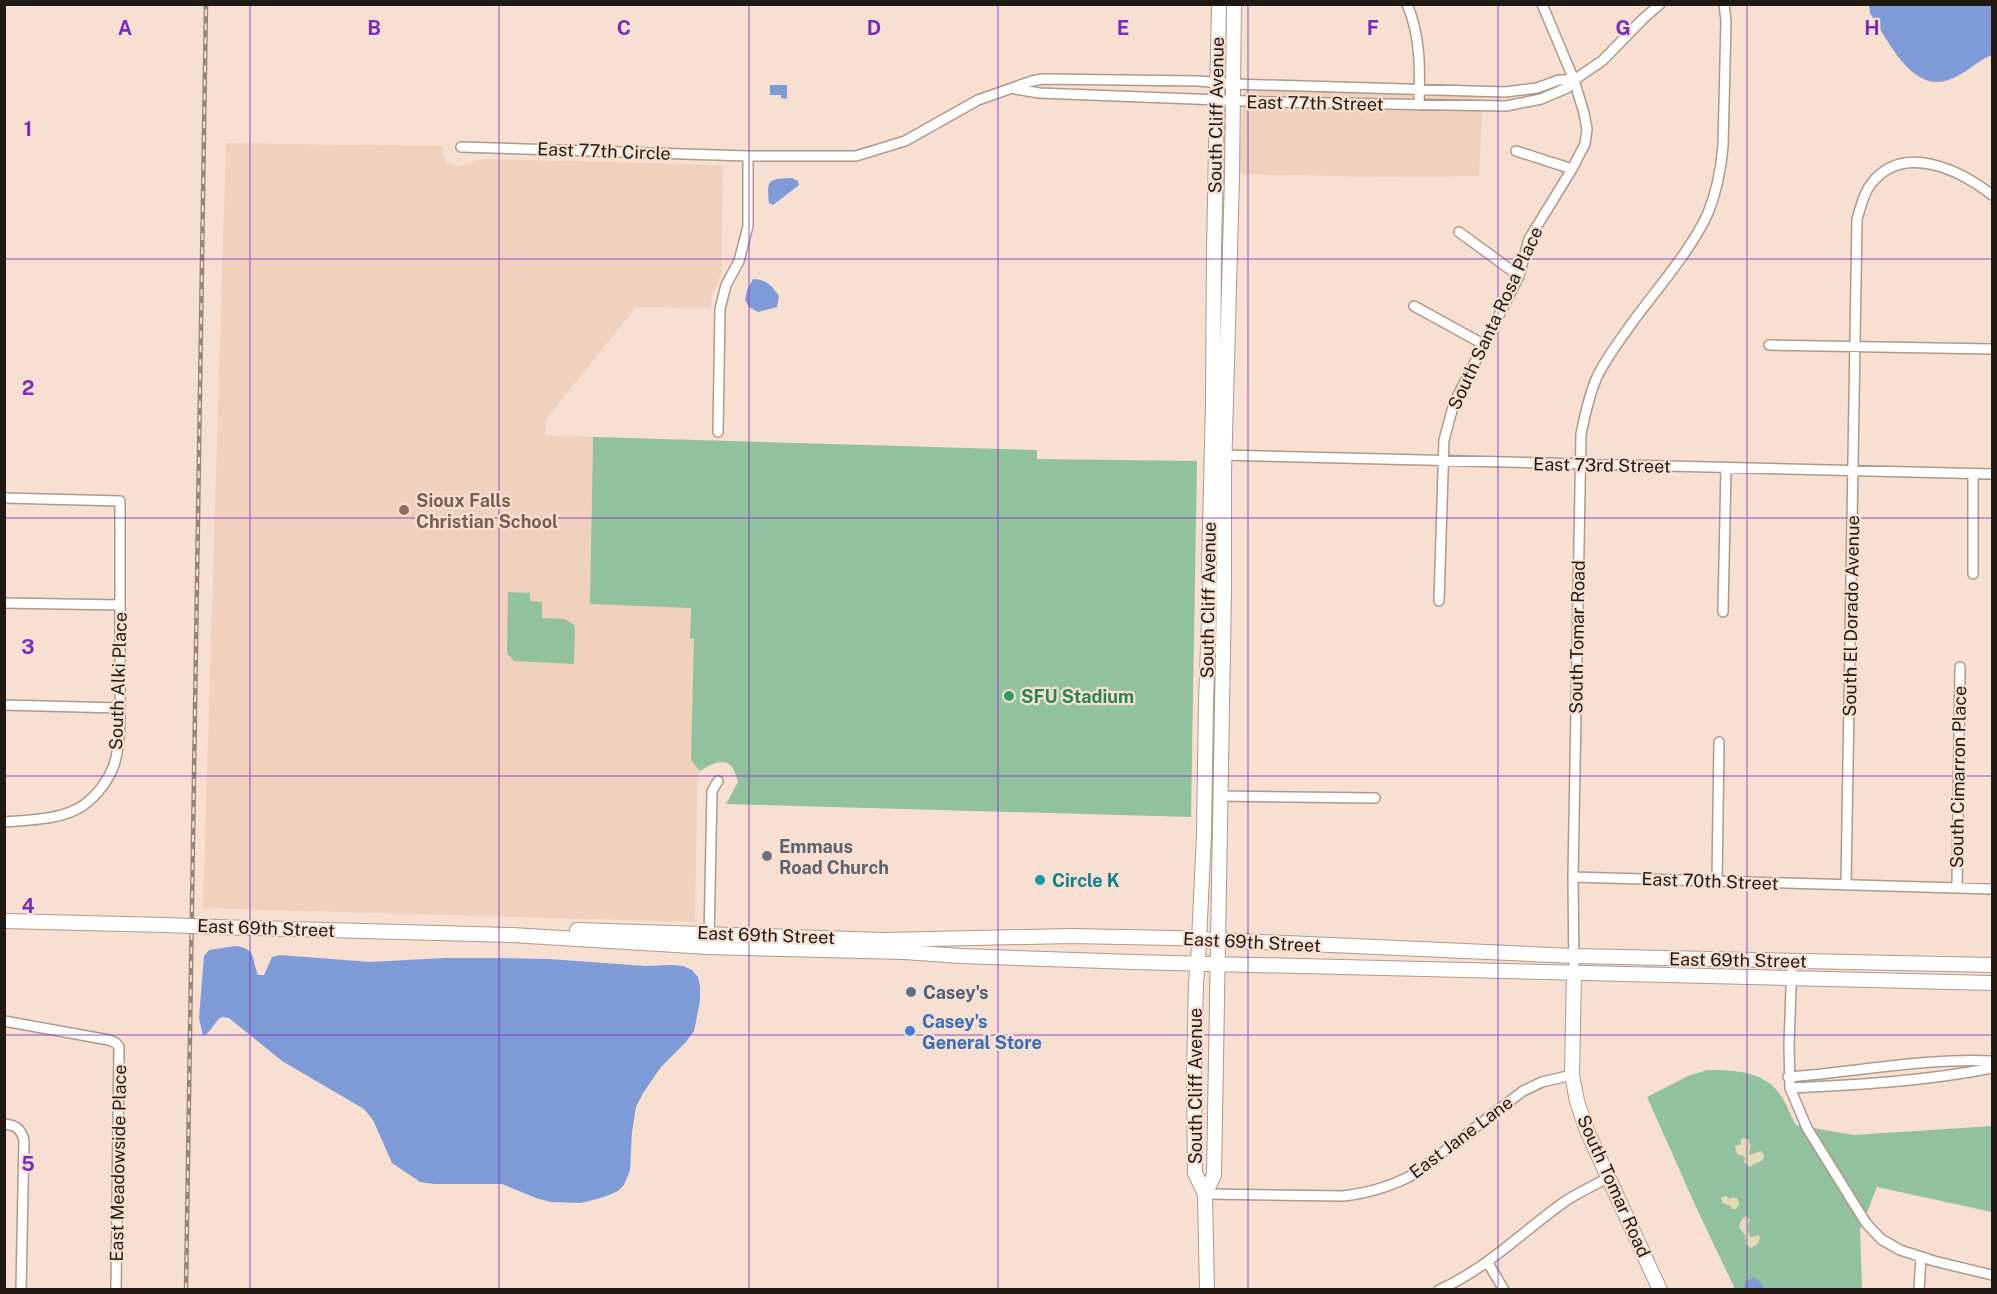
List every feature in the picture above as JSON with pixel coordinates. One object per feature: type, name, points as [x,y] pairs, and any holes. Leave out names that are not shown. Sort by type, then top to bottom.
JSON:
[{"type":"main road","name":"South Cliff Avenue","points":[[1207,1290],[1205,1194],[1195,1173],[1194,1065],[1210,591],[1219,4]]},
{"type":"main road","name":"South Cliff Avenue","points":[[1205,1194],[1214,1175],[1234,4]]},
{"type":"main road","name":"East 69th Street","points":[[4,920],[512,935],[568,930],[904,952],[1064,959],[1992,984]]},
{"type":"main road","name":"East 69th Street","points":[[709,940],[884,940],[1038,935],[1574,956],[1992,965]]},
{"type":"main road","name":"South Tomar Road","points":[[1574,973],[1572,1074],[1577,1101],[1587,1131],[1660,1290]]},
{"type":"street","points":[[1407,4],[1414,19],[1419,43],[1419,105]]},
{"type":"street","name":"South Santa Rosa Place","points":[[1439,601],[1444,440],[1454,403],[1519,276],[1529,239],[1586,144],[1587,129],[1584,113],[1574,80],[1542,4]]},
{"type":"street","name":"East 77th Street","points":[[1014,88],[1039,93],[1217,100],[1489,107],[1522,104],[1558,93],[1566,88],[1602,61],[1660,4]]},
{"type":"street","name":"South Tomar Road","points":[[1574,973],[1573,877],[1581,434],[1587,404],[1598,375],[1619,341],[1693,239],[1707,214],[1716,191],[1723,146],[1726,21],[1724,4]]},
{"type":"street","name":"East 77th Street","points":[[748,156],[856,156],[904,141],[978,100],[1032,81],[1054,78],[1505,92],[1537,88],[1559,80],[1574,80]]},
{"type":"street","name":"East 77th Circle","points":[[461,147],[748,156]]},
{"type":"street","points":[[1516,152],[1572,170]]},
{"type":"street","points":[[718,432],[720,309],[726,285],[740,261],[748,226],[748,156]]},
{"type":"street","name":"South El Dorado Avenue","points":[[1846,885],[1857,219],[1864,196],[1871,183],[1885,169],[1896,164],[1927,163],[1948,168],[1992,195]]},
{"type":"street","points":[[1459,232],[1519,276]]},
{"type":"street","points":[[1414,306],[1483,344]]},
{"type":"street","points":[[1769,345],[1992,349]]},
{"type":"street","name":"East 73rd Street","points":[[1211,454],[1992,474]]},
{"type":"street","points":[[1723,612],[1726,468]]},
{"type":"street","points":[[1973,474],[1973,574]]},
{"type":"street","name":"South Alki Place","points":[[4,498],[120,501],[120,708],[117,754],[114,765],[105,783],[78,809],[59,815],[4,822]]},
{"type":"street","points":[[4,603],[120,605]]},
{"type":"street","name":"South Cimarron Place","points":[[1957,888],[1960,667]]},
{"type":"street","points":[[4,705],[120,708]]},
{"type":"street","points":[[1717,882],[1719,742]]},
{"type":"street","points":[[709,940],[712,791],[718,781]]},
{"type":"street","points":[[1220,796],[1375,798]]},
{"type":"street","name":"East 70th Street","points":[[1573,877],[1992,889]]},
{"type":"street","points":[[1792,961],[1788,1077],[1790,1088],[1807,1128],[1866,1223],[1881,1239],[1899,1250],[1992,1275]]},
{"type":"street","name":"East Meadowside Place","points":[[4,1021],[109,1040],[119,1047],[116,1290]]},
{"type":"street","points":[[1788,1077],[1947,1061],[1992,1061]]},
{"type":"street","points":[[1790,1088],[1933,1076],[1992,1068]]},
{"type":"street","name":"East Jane Lane","points":[[1205,1194],[1343,1196],[1382,1189],[1402,1182],[1416,1173],[1523,1091],[1542,1082],[1572,1074]]},
{"type":"street","points":[[4,1124],[17,1127],[22,1132],[24,1140],[21,1290]]},
{"type":"street","points":[[1439,1290],[1488,1263],[1570,1198],[1608,1178]]},
{"type":"street","points":[[1919,1290],[1921,1257]]},
{"type":"street","points":[[1488,1263],[1504,1290]]},
{"type":"shaded area","points":[[1244,87],[1483,91],[1479,176],[1238,174]]},
{"type":"shaded area","name":"Sioux Falls Christian School","points":[[226,143],[442,146],[443,156],[447,162],[458,167],[484,159],[723,165],[721,275],[712,294],[711,308],[636,307],[546,419],[545,435],[593,437],[590,604],[691,607],[690,638],[694,639],[696,767],[700,771],[697,796],[695,922],[203,908]]},
{"type":"green space","points":[[593,437],[1037,450],[1037,459],[1197,461],[1191,817],[726,804],[738,782],[732,768],[724,762],[719,762],[700,771],[691,760],[694,639],[690,638],[691,608],[590,604]]},
{"type":"green space","points":[[508,592],[530,593],[530,601],[542,602],[542,618],[560,619],[572,623],[575,627],[574,664],[514,661],[507,653]]},
{"type":"green space","points":[[1707,1070],[1740,1072],[1760,1078],[1776,1090],[1783,1099],[1796,1125],[1854,1135],[1992,1126],[1992,1212],[1877,1187],[1860,1230],[1862,1289],[1735,1289],[1647,1097],[1688,1076]]},
{"type":"sand","points":[[1743,1138],[1748,1139],[1751,1147],[1750,1155],[1761,1151],[1764,1155],[1763,1160],[1749,1167],[1744,1162],[1745,1157],[1737,1154],[1735,1146],[1741,1144],[1740,1141]]},
{"type":"sand","points":[[1726,1196],[1729,1199],[1734,1197],[1738,1199],[1739,1204],[1736,1209],[1723,1203],[1721,1199]]},
{"type":"sand","points":[[1746,1216],[1750,1220],[1747,1229],[1750,1237],[1758,1235],[1760,1237],[1757,1244],[1750,1248],[1739,1227],[1741,1220]]},
{"type":"water","points":[[1869,5],[1992,5],[1992,55],[1948,80],[1935,82],[1923,79],[1912,71],[1892,49],[1870,13]]},
{"type":"water","points":[[770,85],[787,85],[787,99],[781,98],[781,95],[770,95]]},
{"type":"water","points":[[792,178],[798,181],[799,185],[773,205],[769,203],[768,189],[771,182]]},
{"type":"water","points":[[753,279],[765,282],[774,289],[779,296],[777,307],[758,312],[749,307],[745,300]]},
{"type":"water","points":[[235,946],[251,952],[258,975],[264,975],[272,957],[280,955],[370,962],[487,958],[683,966],[692,970],[698,977],[700,1001],[694,1031],[661,1067],[636,1107],[630,1170],[624,1185],[618,1191],[604,1197],[581,1203],[551,1202],[502,1184],[420,1182],[392,1163],[373,1120],[364,1109],[282,1061],[229,1018],[219,1019],[203,1036],[199,1018],[204,956],[209,950]]},
{"type":"water","points":[[1753,1277],[1765,1289],[1744,1289],[1745,1283]]},
{"type":"railway","points":[[186,1290],[206,4]]},
{"type":"place","name":"Sioux Falls Christian School","points":[[404,510]]},
{"type":"place","name":"SFU Stadium","points":[[1009,696]]},
{"type":"place","name":"Emmaus Road Church","points":[[767,856]]},
{"type":"place","name":"Circle K","points":[[1040,880]]},
{"type":"place","name":"Casey's","points":[[911,992]]},
{"type":"place","name":"Casey's General Store","points":[[910,1031]]}]
